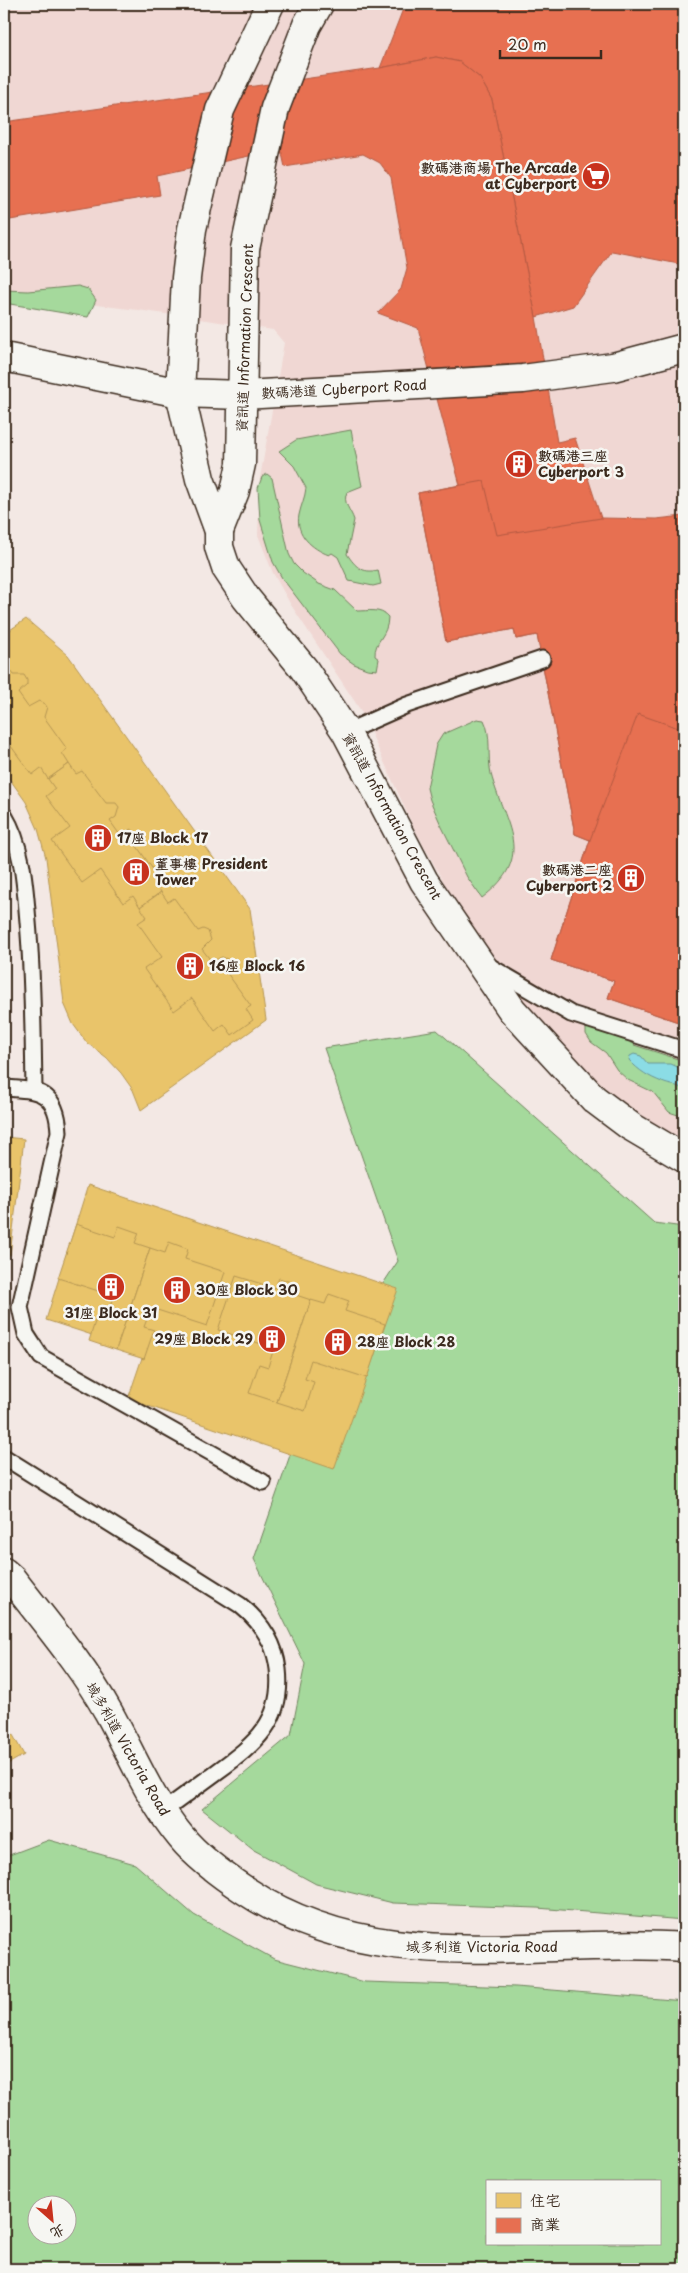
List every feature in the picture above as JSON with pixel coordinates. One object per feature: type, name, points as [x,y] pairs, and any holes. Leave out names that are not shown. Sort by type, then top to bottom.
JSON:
[{"type":"street","name":"資訊道 Information Crescent","points":[[270,4],[220,110],[192,229],[186,278],[180,393],[200,479],[219,531],[219,547],[226,568],[246,598],[304,669],[346,732],[424,881],[512,1010],[594,1099],[630,1126],[684,1158]]},
{"type":"street","name":"資訊道 Information Crescent","points":[[219,531],[235,491],[241,464],[246,249],[253,208],[275,108],[307,25],[319,4]]},
{"type":"street","name":"數碼港道 Cyberport Road","points":[[4,357],[180,393],[242,395],[523,379],[613,367],[684,348]]},
{"type":"street","name":"域多利道 Victoria Road","points":[[4,1572],[12,1579],[88,1679],[108,1713],[145,1785],[162,1812],[188,1845],[228,1880],[262,1902],[297,1920],[332,1932],[367,1941],[403,1946],[464,1950],[638,1945],[684,1947]]},
{"type":"lane","points":[[346,732],[406,705],[542,659]]},
{"type":"lane","points":[[4,815],[16,843],[26,886],[32,968],[34,1090]]},
{"type":"lane","points":[[479,961],[570,1014],[684,1050]]},
{"type":"lane","points":[[4,1088],[34,1090],[49,1099],[58,1114],[59,1132],[20,1307],[26,1334],[41,1357],[263,1482]]},
{"type":"lane","points":[[4,1457],[240,1605],[252,1615],[272,1645],[278,1662],[280,1679],[275,1712],[261,1736],[225,1766],[162,1812]]},
{"type":"shaded area","points":[[4,4],[684,4],[684,1139],[632,1112],[563,1050],[523,1005],[463,917],[413,826],[361,711],[291,605],[273,573],[258,535],[260,478],[284,343],[273,330],[138,310],[4,294]]},
{"type":"green space","points":[[78,286],[88,289],[96,300],[88,317],[4,303],[4,290],[28,291]]},
{"type":"green space","points":[[351,430],[362,486],[347,492],[346,496],[346,503],[354,520],[347,554],[363,570],[378,570],[381,584],[373,586],[349,581],[338,557],[332,553],[329,555],[317,549],[306,540],[298,522],[306,488],[294,466],[279,451],[296,440]]},
{"type":"green space","points":[[267,474],[272,478],[289,554],[294,564],[319,584],[335,590],[357,611],[378,611],[388,617],[386,629],[375,651],[375,656],[379,659],[377,670],[367,669],[354,664],[340,654],[282,578],[273,562],[260,520],[258,488],[262,477]]},
{"type":"green space","points":[[477,719],[484,720],[486,726],[489,739],[491,774],[509,825],[513,854],[509,868],[499,883],[482,898],[467,877],[441,825],[427,788],[436,745],[443,734]]},
{"type":"green space","points":[[592,1026],[635,1040],[634,1045],[684,1061],[684,1117],[669,1112],[653,1092],[628,1080],[617,1070],[606,1053],[591,1042],[586,1034],[586,1027]]},
{"type":"green space","points":[[437,1030],[654,1223],[684,1227],[684,1920],[537,1908],[393,1903],[316,1884],[252,1849],[202,1809],[291,1735],[305,1664],[254,1559],[312,1392],[398,1261],[324,1048]]},
{"type":"green space","points":[[49,1840],[135,1864],[194,1915],[274,1959],[365,1982],[516,1987],[684,2001],[684,2269],[4,2269],[4,1857]]},
{"type":"water","points":[[634,1054],[641,1056],[648,1064],[671,1064],[684,1070],[684,1090],[648,1076],[629,1060],[630,1056]]},
{"type":"building: 住宅","name":"董事樓 President Tower","points":[[26,619],[68,655],[250,909],[266,1020],[141,1110],[133,1090],[121,1073],[106,1057],[87,1043],[73,1024],[64,1003],[46,858],[38,829],[26,802],[4,771],[4,634]]},
{"type":"building: 住宅","points":[[4,661],[14,675],[24,675],[27,680],[27,685],[18,693],[28,707],[39,701],[47,707],[44,717],[67,749],[62,753],[69,764],[48,779],[41,768],[32,775],[8,742],[4,746]]},
{"type":"building: 住宅","name":"17座 Block 17","points":[[69,764],[76,774],[82,771],[106,803],[116,803],[119,807],[116,817],[110,821],[120,835],[131,829],[139,835],[139,841],[136,845],[159,878],[154,881],[161,892],[140,907],[133,896],[123,903],[100,870],[82,883],[52,841],[70,828],[46,796],[55,789],[48,779]]},
{"type":"building: 住宅","name":"16座 Block 16","points":[[161,892],[168,902],[174,898],[198,931],[203,929],[208,931],[211,940],[202,949],[212,962],[222,957],[230,963],[231,968],[227,973],[251,1006],[246,1009],[253,1020],[232,1035],[224,1024],[215,1031],[192,998],[174,1011],[144,969],[162,957],[138,923],[147,917],[140,907]]},
{"type":"building: 住宅","points":[[4,1137],[24,1139],[10,1255],[4,1254]]},
{"type":"building: 住宅","points":[[88,1185],[398,1289],[334,1469],[128,1399],[144,1352],[46,1320]]},
{"type":"building: 住宅","name":"31座 Block 31","points":[[76,1224],[115,1237],[119,1226],[139,1233],[135,1243],[150,1248],[116,1350],[89,1341],[98,1312],[108,1316],[114,1296],[58,1278]]},
{"type":"building: 住宅","name":"30座 Block 30","points":[[169,1242],[188,1249],[185,1259],[225,1272],[207,1326],[151,1308],[144,1327],[154,1330],[144,1359],[116,1350],[150,1248],[165,1253]]},
{"type":"building: 住宅","name":"29座 Block 29","points":[[236,1276],[275,1288],[279,1278],[299,1285],[296,1295],[311,1300],[277,1402],[249,1393],[259,1364],[268,1367],[274,1348],[218,1330]]},
{"type":"building: 住宅","name":"28座 Block 28","points":[[329,1294],[349,1301],[345,1311],[385,1324],[367,1378],[311,1360],[305,1379],[314,1382],[305,1411],[277,1402],[311,1300],[325,1304]]},
{"type":"building: 住宅","points":[[9,1728],[24,1755],[4,1766],[4,1731]]},
{"type":"building: 商業","name":"數碼港商場 The Arcade at Cyberport","points":[[405,4],[684,4],[684,265],[612,251],[573,306],[536,317],[492,100],[480,78],[460,62],[436,57],[380,68]]},
{"type":"building: 商業","name":"數碼港三座 Cyberport 3","points":[[436,57],[460,62],[480,78],[492,100],[536,317],[557,442],[575,438],[601,518],[638,714],[590,840],[575,834],[537,635],[516,639],[514,629],[446,642],[418,493],[460,485],[418,328],[378,313],[401,289],[407,268],[391,178],[380,163],[363,154],[285,167],[281,149],[157,176],[160,195],[4,221],[4,122],[380,68]]},
{"type":"building: 商業","points":[[484,481],[497,535],[601,518],[656,519],[684,516],[684,1024],[608,998],[614,981],[551,960],[590,840],[575,834],[537,635],[516,639],[514,629],[446,642],[418,493]]},
{"type":"building: 商業","name":"數碼港二座 Cyberport 2","points":[[638,714],[684,730],[684,1024],[608,998],[614,981],[551,960],[590,840]]},
{"type":"place","name":"數碼港商場 The Arcade at Cyberport","points":[[596,176]]},
{"type":"place","name":"數碼港三座 Cyberport 3","points":[[519,464]]},
{"type":"place","name":"17座 Block 17","points":[[98,838]]},
{"type":"place","name":"董事樓 President Tower","points":[[136,872]]},
{"type":"place","name":"數碼港二座 Cyberport 2","points":[[631,878]]},
{"type":"place","name":"16座 Block 16","points":[[190,966]]},
{"type":"place","name":"31座 Block 31","points":[[111,1287]]},
{"type":"place","name":"30座 Block 30","points":[[177,1290]]},
{"type":"place","name":"29座 Block 29","points":[[272,1339]]},
{"type":"place","name":"28座 Block 28","points":[[338,1342]]}]
